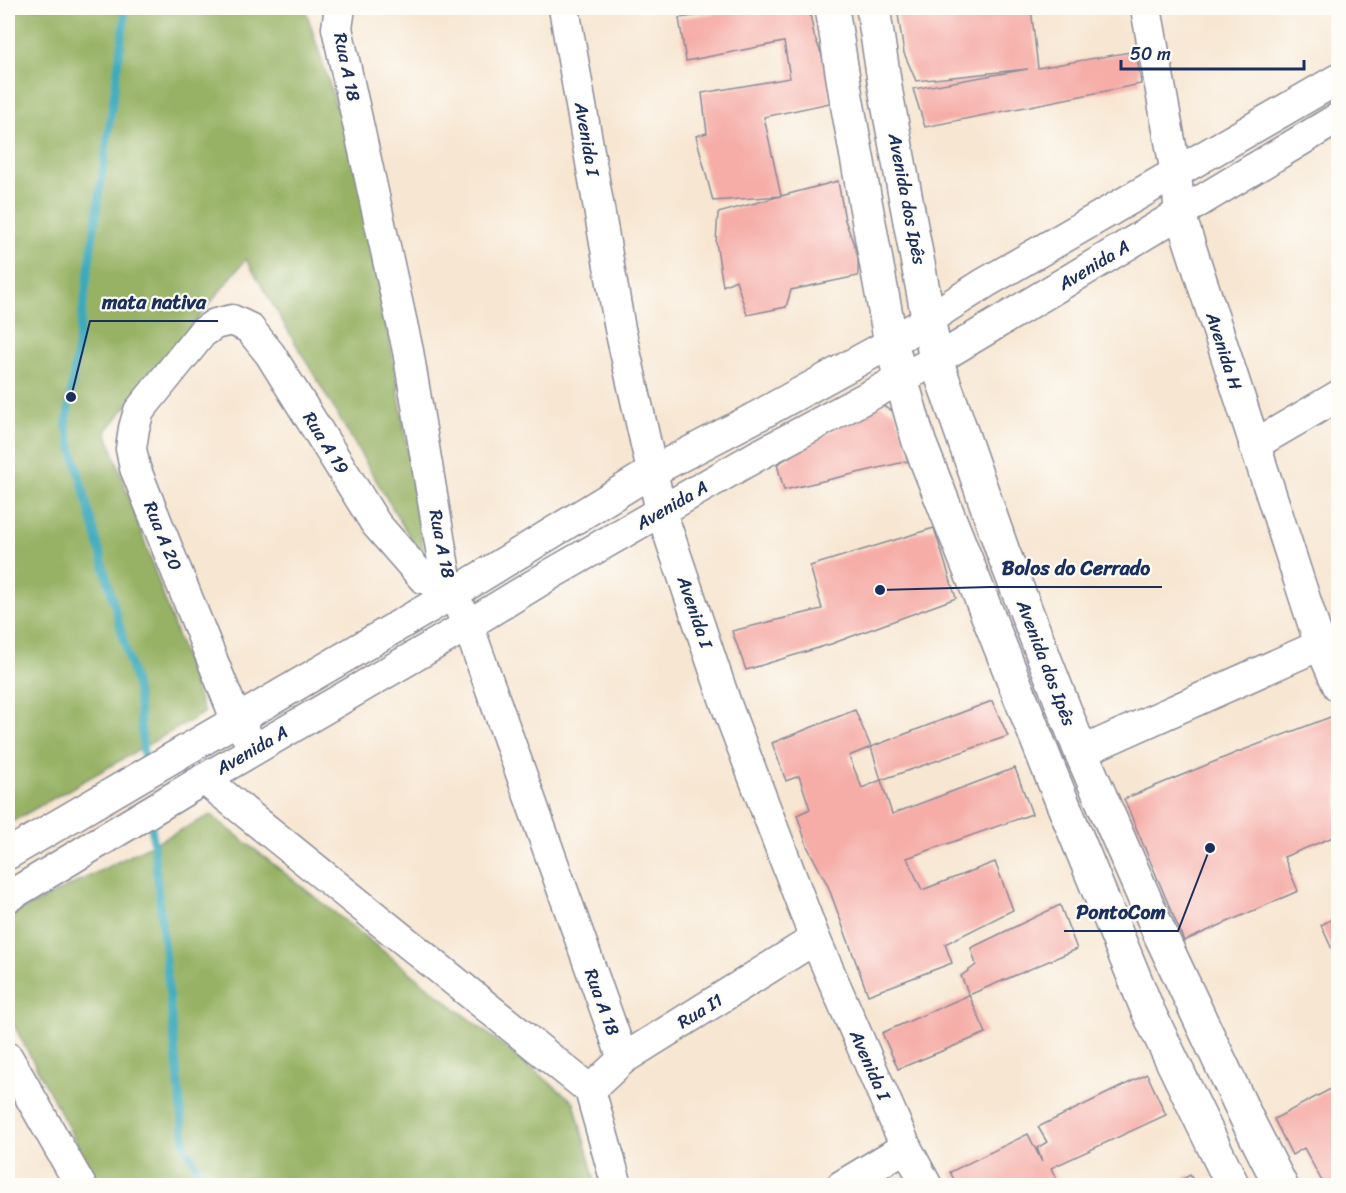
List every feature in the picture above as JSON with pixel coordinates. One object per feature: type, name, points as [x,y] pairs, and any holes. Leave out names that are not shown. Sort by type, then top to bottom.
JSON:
[{"type":"main road","name":"Avenida dos Ipês","points":[[832,8],[891,343],[919,442],[1148,1011],[1233,1185]]},
{"type":"main road","name":"Avenida dos Ipês","points":[[873,8],[886,93],[936,360],[1003,552],[1081,752],[1160,934],[1248,1121],[1281,1185]]},
{"type":"street","name":"Rua A 18","points":[[340,8],[338,28],[408,351],[450,586],[468,625],[622,1059]]},
{"type":"street","name":"Avenida I","points":[[564,8],[620,329],[661,511],[726,704],[815,939],[906,1147],[927,1185]]},
{"type":"street","name":"Avenida H","points":[[1146,8],[1176,174],[1180,213],[1254,445],[1331,663]]},
{"type":"street","name":"Avenida A","points":[[8,854],[236,719],[450,586],[653,471],[891,343],[985,283],[1338,78]]},
{"type":"street","name":"Avenida A","points":[[8,897],[553,573],[755,457],[902,380],[1338,118]]},
{"type":"street","name":"Rua A 19","points":[[202,333],[215,324],[232,320],[249,328],[270,354],[376,524],[423,578],[450,586]]},
{"type":"street","name":"Rua A 20","points":[[202,333],[139,411],[131,448],[135,468],[236,719],[255,749]]},
{"type":"street","points":[[1254,445],[1338,396]]},
{"type":"street","points":[[1081,752],[1331,663]]},
{"type":"street","points":[[204,779],[590,1090],[617,1185]]},
{"type":"street","name":"Rua I1","points":[[590,1090],[622,1059],[815,939]]},
{"type":"street","points":[[8,1058],[81,1185]]},
{"type":"street","points":[[841,1185],[906,1147]]},
{"type":"green space","points":[[8,8],[305,8],[361,183],[394,363],[426,565],[246,259],[106,431],[204,713],[8,824]]},
{"type":"green space","points":[[211,815],[574,1102],[596,1185],[99,1185],[8,1014],[8,917]]},
{"type":"building","points":[[753,8],[809,8],[814,35],[828,71],[830,103],[764,117],[781,196],[713,201],[696,136],[707,133],[702,93],[790,78],[784,42],[686,61],[679,18]]},
{"type":"building","points":[[897,8],[1031,8],[1038,68],[1136,51],[1141,84],[925,127],[913,89],[1028,69],[916,81],[904,53]]},
{"type":"building","points":[[838,181],[845,220],[858,256],[858,276],[791,290],[786,307],[747,315],[736,280],[723,286],[716,242],[718,213]]},
{"type":"building","points":[[878,404],[895,412],[913,460],[784,490],[777,464]]},
{"type":"building","points":[[934,528],[956,598],[831,644],[746,670],[732,631],[822,609],[810,566]]},
{"type":"building","points":[[992,701],[1008,736],[881,780],[871,747]]},
{"type":"building","points":[[855,710],[871,747],[849,756],[862,788],[881,780],[892,814],[1015,768],[1032,814],[907,858],[922,890],[995,862],[1013,910],[945,944],[952,963],[868,995],[828,886],[807,846],[797,815],[810,809],[799,776],[786,781],[772,743]]},
{"type":"building","points":[[1333,716],[1338,732],[1338,835],[1284,857],[1298,891],[1184,941],[1124,799]]},
{"type":"building","points":[[1060,905],[1077,949],[969,995],[961,976],[976,965],[971,948]]},
{"type":"building","points":[[1338,916],[1338,957],[1336,958],[1321,925]]},
{"type":"building","points":[[969,995],[986,1033],[898,1069],[882,1033]]},
{"type":"building","points":[[1147,1074],[1166,1115],[1051,1168],[1059,1185],[957,1185],[950,1172],[1028,1134],[1042,1162],[1037,1148],[1047,1142],[1038,1127]]},
{"type":"building","points":[[1338,1085],[1338,1185],[1324,1185],[1304,1148],[1292,1155],[1274,1119]]},
{"type":"building","points":[[1190,1175],[1196,1185],[1172,1185]]},
{"type":"waterway","points":[[121,8],[125,17],[66,425],[137,690],[145,766]]},
{"type":"waterway","points":[[151,820],[185,1146],[207,1186]]},
{"type":"place","name":"mata nativa","points":[[71,397]]},
{"type":"place","name":"Bolos do Cerrado","points":[[880,590]]},
{"type":"place","name":"PontoCom","points":[[1210,848]]}]
